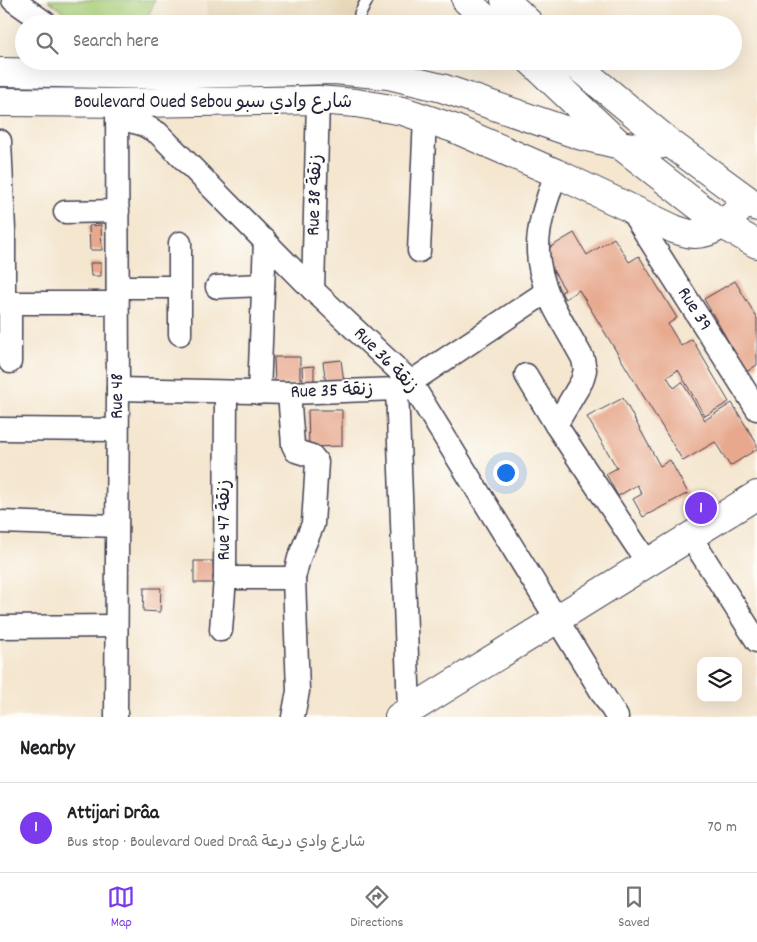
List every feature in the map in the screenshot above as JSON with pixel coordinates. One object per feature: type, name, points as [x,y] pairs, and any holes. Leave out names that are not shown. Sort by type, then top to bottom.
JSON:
[{"type":"street","points":[[14,0],[35,15]]},
{"type":"street","points":[[466,0],[482,15]]},
{"type":"street","points":[[505,0],[521,15]]},
{"type":"street","name":"Boulevard Oued Sebou شارع وادي سبو","points":[[0,72],[54,70]]},
{"type":"street","name":"Rue 48","points":[[109,70],[117,110],[116,717]]},
{"type":"street","name":"Boulevard Oued Sebou شارع وادي سبو","points":[[334,70],[388,74],[442,88],[582,136],[620,145],[640,148],[670,143]]},
{"type":"street","points":[[541,70],[620,145],[723,225],[757,244]]},
{"type":"street","points":[[582,70],[670,143],[753,204]]},
{"type":"street","name":"Boulevard Oued Sebou شارع وادي سبو","points":[[0,102],[117,110],[318,100],[356,103],[403,111],[453,128],[556,173],[674,230],[694,234],[707,232],[723,225],[753,204]]},
{"type":"street","name":"Rue 38 زنقة","points":[[313,290],[318,100]]},
{"type":"street","name":"Rue 36 زنقة","points":[[117,110],[158,133],[265,240],[404,385],[557,619],[617,717]]},
{"type":"street","points":[[419,251],[425,118]]},
{"type":"street","points":[[0,141],[5,303],[10,362]]},
{"type":"street","points":[[556,173],[541,223],[538,250],[541,277],[546,292],[583,358],[585,370],[582,382],[556,425]]},
{"type":"street","name":"Rue 39","points":[[630,209],[757,409]]},
{"type":"street","points":[[65,212],[118,211]]},
{"type":"street","points":[[259,393],[265,240]]},
{"type":"street","points":[[180,243],[180,334]]},
{"type":"street","points":[[217,287],[263,285]]},
{"type":"street","points":[[5,303],[118,295],[179,287]]},
{"type":"street","points":[[404,714],[404,385],[546,292]]},
{"type":"street","points":[[526,376],[556,425],[647,562]]},
{"type":"street","name":"Rue 35 زنقة","points":[[118,389],[289,394],[404,385]]},
{"type":"street","name":"Rue 47 زنقة","points":[[226,393],[225,578],[294,578]]},
{"type":"street","points":[[289,394],[293,445],[296,451],[312,456],[317,462],[314,524],[294,578],[298,691],[293,717]]},
{"type":"street","points":[[0,429],[117,430]]},
{"type":"street","points":[[404,714],[757,495]]},
{"type":"street","points":[[0,522],[116,526]]},
{"type":"street","points":[[690,536],[757,641]]},
{"type":"street","points":[[221,630],[225,578]]},
{"type":"street","points":[[0,627],[115,626]]},
{"type":"lane","points":[[360,14],[367,0]]},
{"type":"shaded area","points":[[207,0],[364,0],[357,15],[206,15]]},
{"type":"green space","points":[[48,0],[155,0],[149,15],[67,15]]},
{"type":"building","points":[[101,225],[102,250],[90,250],[89,226]]},
{"type":"building","points":[[574,233],[587,255],[614,238],[629,262],[639,256],[677,318],[668,324],[681,346],[692,339],[729,402],[705,416],[678,370],[667,377],[674,388],[682,382],[705,420],[732,403],[757,444],[757,449],[730,466],[715,442],[683,461],[579,290],[565,299],[561,292],[565,290],[542,252]]},
{"type":"building","points":[[90,263],[101,263],[101,276],[91,276]]},
{"type":"building","points":[[735,281],[757,318],[757,365],[746,372],[704,299]]},
{"type":"building","points":[[274,357],[300,357],[300,384],[275,385]]},
{"type":"building","points":[[341,360],[344,382],[326,383],[323,362]]},
{"type":"building","points":[[314,366],[314,383],[303,383],[302,367]]},
{"type":"building","points":[[623,398],[660,466],[670,460],[688,493],[643,517],[633,499],[642,494],[637,485],[618,496],[606,474],[617,468],[587,417]]},
{"type":"building","points":[[308,410],[342,410],[342,446],[309,447]]},
{"type":"building","points":[[194,561],[213,561],[214,583],[194,583]]},
{"type":"building","points":[[144,588],[161,588],[160,612],[143,611]]},
{"type":"place","name":"Attijari Drâa","points":[[701,508]]}]
